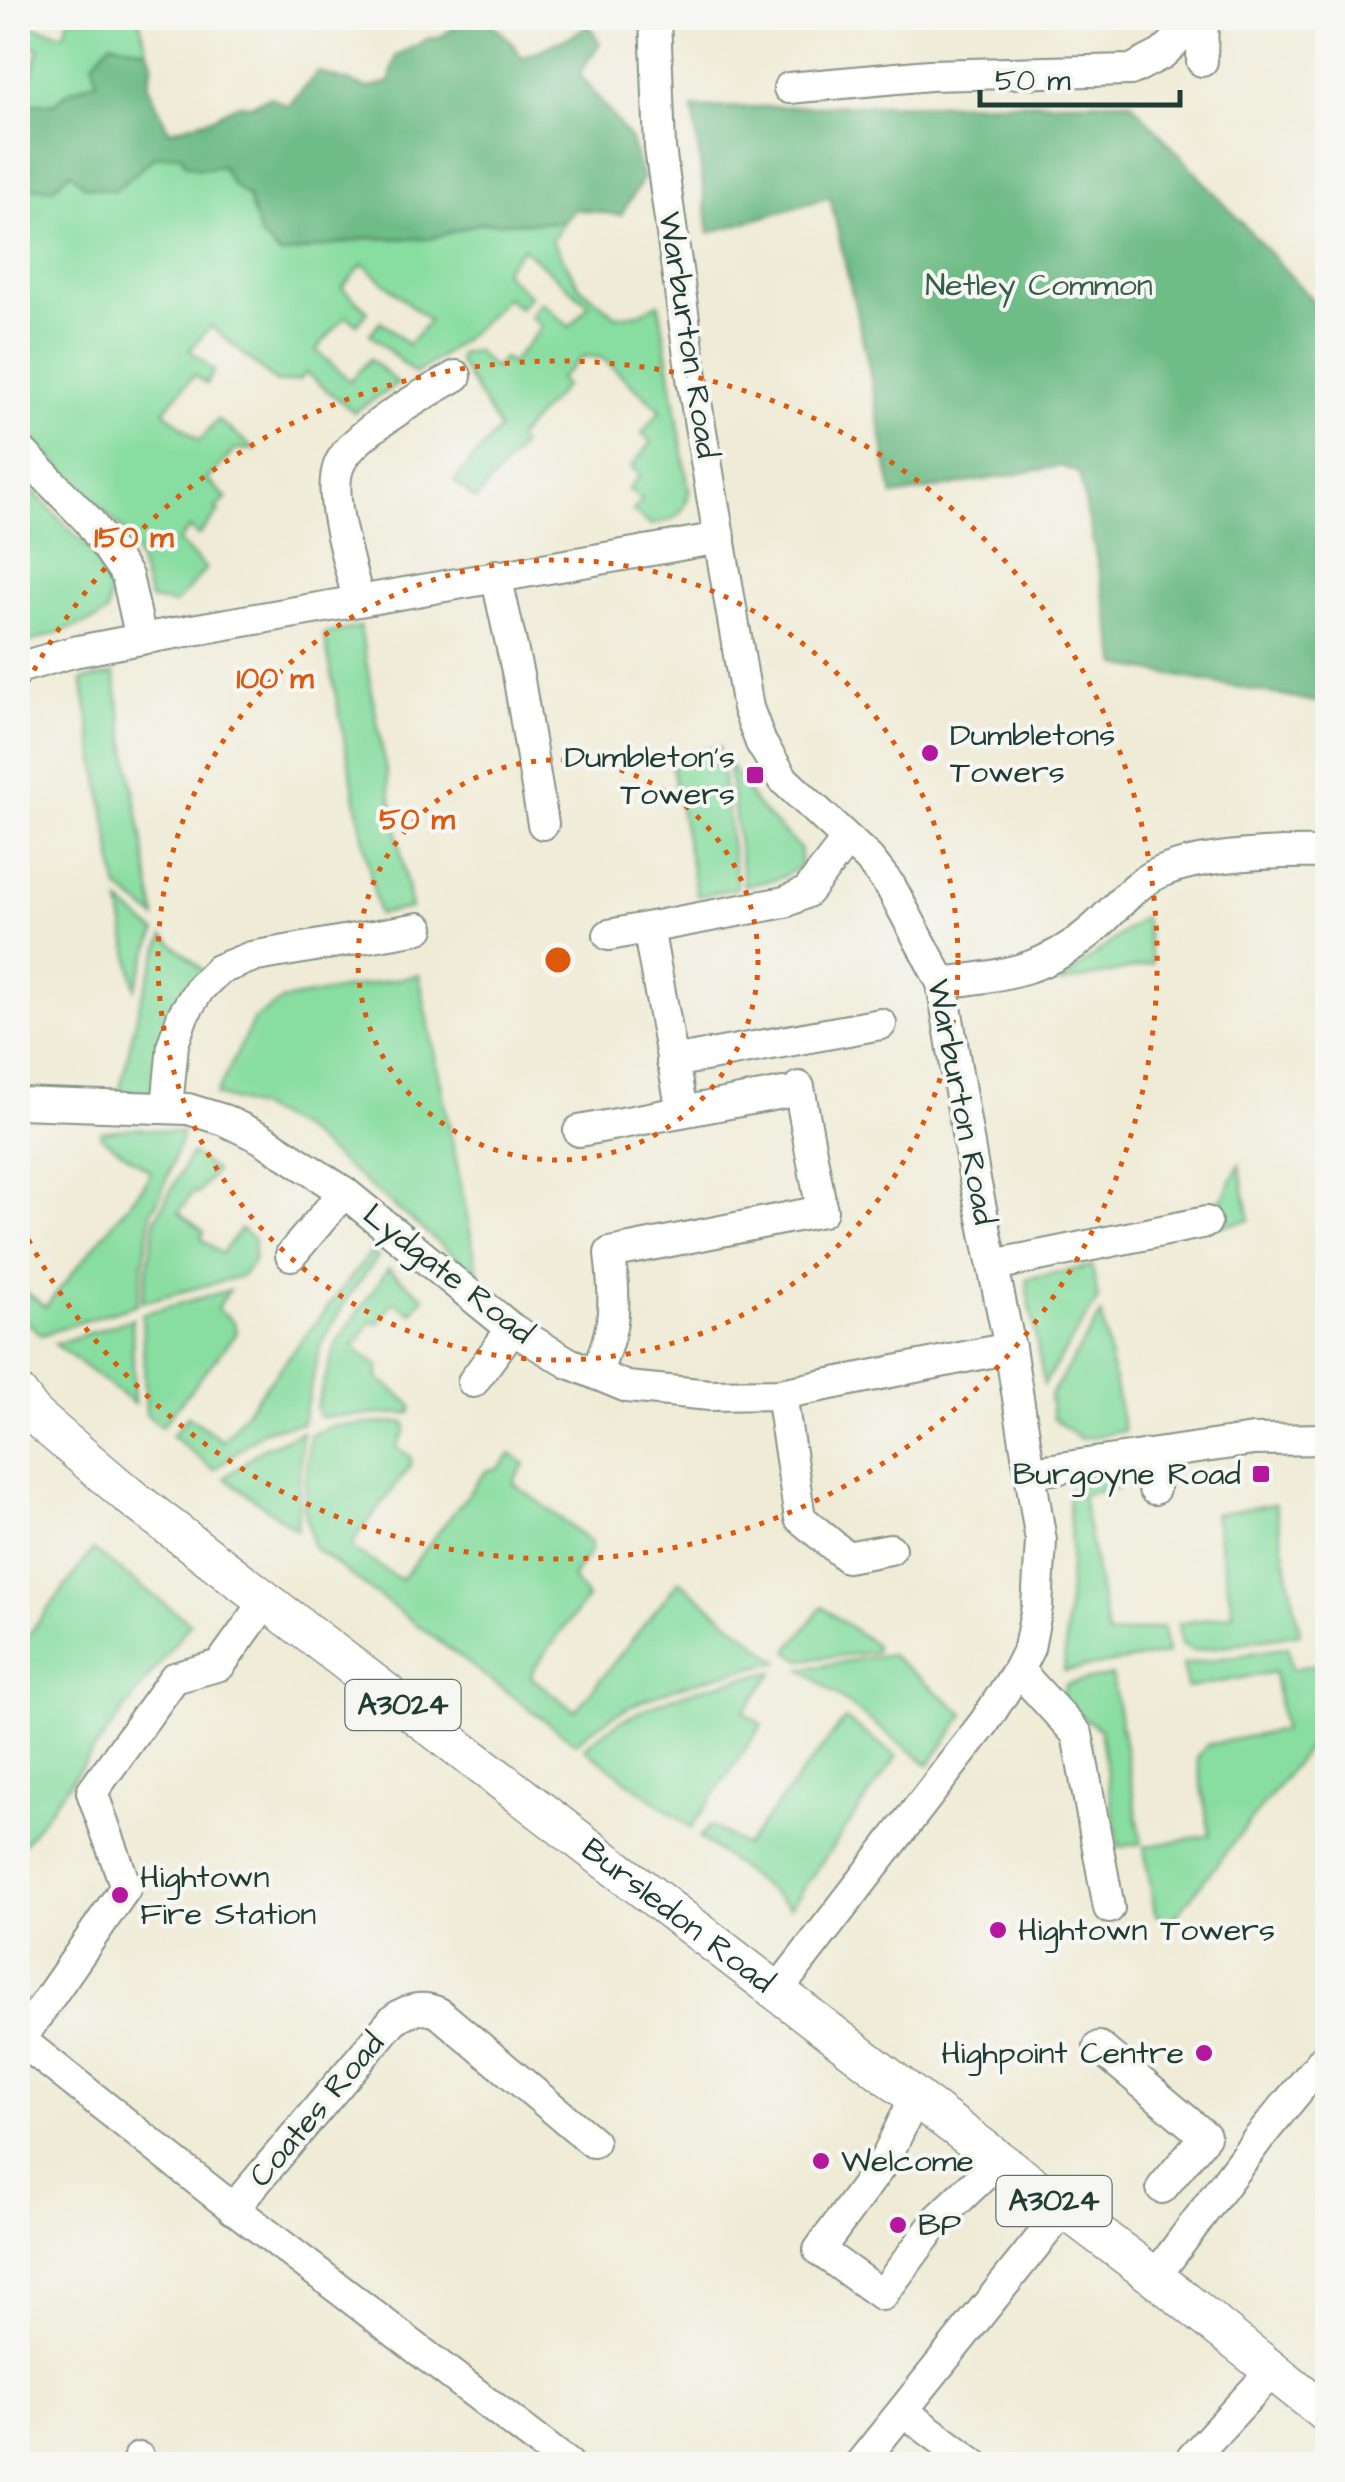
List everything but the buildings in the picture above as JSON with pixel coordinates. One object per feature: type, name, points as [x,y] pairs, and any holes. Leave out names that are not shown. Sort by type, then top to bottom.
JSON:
[{"type":"main road","name":"Bursledon Road","points":[[23,1404],[128,1495],[1155,2277],[1328,2416]]},
{"type":"street","name":"Warburton Road","points":[[655,18],[660,148],[693,384],[748,708],[761,743],[784,780],[869,859],[891,887],[942,983],[974,1175],[1010,1348],[1041,1541],[1042,1572],[1029,1648],[1018,1670],[984,1723],[778,1990]]},
{"type":"street","points":[[1202,18],[1202,61]]},
{"type":"street","points":[[789,88],[930,75],[1131,70],[1162,54],[1202,18]]},
{"type":"street","points":[[358,600],[336,487],[340,463],[380,423],[456,376]]},
{"type":"street","points":[[18,448],[88,521],[127,576],[141,639]]},
{"type":"street","points":[[18,668],[141,639],[720,538]]},
{"type":"street","points":[[496,575],[543,824]]},
{"type":"street","points":[[609,935],[785,902],[808,892],[847,840]]},
{"type":"street","points":[[942,983],[1000,976],[1039,966],[1090,932],[1138,884],[1164,870],[1276,852],[1328,852]]},
{"type":"street","points":[[167,1108],[173,1044],[183,1015],[218,970],[251,957],[419,928]]},
{"type":"street","points":[[648,928],[682,1111]]},
{"type":"street","points":[[672,1062],[882,1024]]},
{"type":"street","points":[[579,1131],[791,1090],[822,1211],[610,1253],[616,1304],[608,1344],[596,1374]]},
{"type":"street","name":"Lydgate Road","points":[[18,1103],[167,1108],[202,1112],[224,1120],[262,1138],[344,1192],[512,1329],[568,1363],[626,1387],[710,1395],[780,1394],[1010,1348]]},
{"type":"street","points":[[291,1255],[344,1192]]},
{"type":"street","points":[[994,1265],[1206,1222]]},
{"type":"street","points":[[473,1382],[512,1329]]},
{"type":"street","points":[[780,1394],[800,1518],[848,1558],[890,1550]]},
{"type":"street","points":[[1032,1472],[1253,1440],[1328,1439]]},
{"type":"street","points":[[1147,1455],[1154,1490]]},
{"type":"street","points":[[22,2050],[126,1887],[92,1792],[174,1678],[220,1665],[266,1601]]},
{"type":"street","points":[[1018,1670],[1077,1734],[1109,1908]]},
{"type":"street","name":"Coates Road","points":[[233,2208],[392,2022],[412,2010],[439,2013],[593,2142]]},
{"type":"street","points":[[1099,2047],[1206,2136],[1162,2188]]},
{"type":"street","name":"Coates Road","points":[[22,2050],[568,2464]]},
{"type":"street","points":[[1155,2277],[1323,2068]]},
{"type":"street","points":[[915,2098],[885,2160],[819,2250],[882,2295],[939,2218],[1000,2159]]},
{"type":"street","points":[[860,2464],[1064,2208]]},
{"type":"street","points":[[1192,2458],[1272,2371]]},
{"type":"street","points":[[903,2411],[974,2464]]},
{"type":"green space","points":[[69,18],[139,18],[147,50],[111,42],[98,80],[70,91],[53,104],[34,103],[18,110],[18,91],[27,93],[39,48],[24,43],[28,25],[64,34]]},
{"type":"green space","points":[[487,20],[510,40],[522,58],[572,36],[589,24],[600,44],[579,73],[631,140],[643,179],[621,215],[574,209],[564,222],[480,223],[429,239],[368,238],[280,255],[260,235],[248,197],[232,184],[222,166],[200,169],[186,164],[180,154],[154,157],[115,191],[85,186],[70,172],[53,188],[30,188],[18,180],[18,110],[34,103],[53,104],[70,91],[97,81],[93,62],[111,42],[147,50],[153,63],[148,85],[169,131],[212,118],[236,105],[251,105],[270,97],[288,106],[318,72],[369,88],[389,83],[396,56],[442,36],[463,21]]},
{"type":"green space","name":"Netley Common","points":[[1130,101],[1327,316],[1327,704],[1118,665],[1079,473],[1061,466],[893,496],[830,197],[709,233],[693,108]]},
{"type":"green space","points":[[180,154],[186,164],[199,169],[222,166],[232,184],[248,197],[260,235],[280,255],[368,238],[429,239],[480,223],[564,222],[552,240],[580,287],[616,316],[639,313],[659,303],[689,491],[681,512],[650,525],[633,511],[642,500],[628,489],[640,475],[631,467],[652,442],[642,433],[661,410],[602,358],[584,356],[559,379],[565,386],[516,439],[522,445],[476,500],[454,481],[499,429],[458,361],[460,353],[476,351],[494,368],[503,358],[510,364],[542,327],[530,316],[541,302],[570,327],[589,305],[523,248],[503,271],[530,296],[519,308],[506,297],[463,339],[415,374],[370,334],[381,321],[408,345],[429,321],[363,264],[342,288],[368,311],[357,324],[346,316],[316,350],[350,381],[370,359],[398,384],[354,412],[306,373],[299,380],[277,383],[211,326],[190,350],[214,371],[206,384],[194,375],[164,411],[199,441],[218,420],[255,449],[235,450],[207,480],[227,498],[198,536],[190,528],[178,541],[206,569],[175,604],[150,600],[136,552],[121,528],[18,424],[18,180],[30,188],[70,172],[115,191],[154,157]]},
{"type":"green space","points":[[18,475],[95,556],[110,588],[107,613],[18,646],[18,601],[27,591],[18,561],[28,542],[18,526]]},
{"type":"green space","points":[[360,627],[411,908],[378,914],[324,634]]},
{"type":"green space","points":[[114,674],[156,918],[118,888],[82,680]]},
{"type":"green space","points":[[719,747],[737,888],[697,896],[670,757]]},
{"type":"green space","points":[[728,762],[756,804],[801,850],[800,867],[778,879],[744,886]]},
{"type":"green space","points":[[120,903],[156,932],[135,988]]},
{"type":"green space","points":[[1144,916],[1152,964],[1058,984]]},
{"type":"green space","points":[[164,936],[204,971],[159,1091],[119,1093],[140,1002]]},
{"type":"green space","points":[[419,975],[479,1276],[299,1128],[259,1108],[216,1095],[254,1019],[283,1000]]},
{"type":"green space","points":[[135,1128],[183,1133],[152,1210],[137,1304],[41,1335],[18,1313],[18,1285],[45,1307],[144,1185],[151,1172],[100,1136],[101,1132]]},
{"type":"green space","points":[[191,1153],[215,1171],[179,1212],[204,1232],[201,1238],[221,1254],[241,1229],[254,1239],[254,1260],[242,1276],[142,1302],[156,1218]]},
{"type":"green space","points":[[1239,1164],[1250,1220],[1211,1228],[1207,1210],[1224,1196]]},
{"type":"green space","points":[[371,1252],[378,1257],[348,1297],[321,1345],[302,1423],[264,1430],[214,1470],[172,1436],[188,1416],[223,1441]]},
{"type":"green space","points":[[1092,1266],[1098,1299],[1044,1384],[1028,1278]]},
{"type":"green space","points":[[388,1269],[424,1297],[412,1313],[394,1302],[378,1324],[371,1321],[355,1346],[378,1366],[378,1378],[410,1403],[410,1413],[320,1417],[316,1408],[336,1344]]},
{"type":"green space","points":[[229,1290],[217,1309],[234,1322],[236,1333],[161,1427],[146,1414],[142,1314]]},
{"type":"green space","points":[[1101,1314],[1124,1431],[1080,1439],[1053,1418],[1050,1396]]},
{"type":"green space","points":[[132,1319],[134,1404],[55,1344]]},
{"type":"green space","points":[[405,1422],[406,1430],[396,1447],[411,1457],[411,1465],[353,1542],[352,1549],[401,1580],[486,1471],[500,1467],[511,1454],[525,1464],[513,1483],[590,1541],[591,1550],[572,1578],[587,1598],[531,1677],[575,1711],[679,1581],[780,1662],[672,1689],[621,1712],[575,1743],[313,1547],[304,1506],[310,1435],[333,1426]]},
{"type":"green space","points":[[302,1432],[297,1530],[225,1478],[261,1449]]},
{"type":"green space","points":[[1112,1476],[1119,1487],[1082,1495],[1108,1636],[1163,1627],[1167,1654],[1064,1671],[1071,1547],[1068,1493],[1081,1483]]},
{"type":"green space","points":[[1275,1504],[1300,1633],[1194,1651],[1181,1644],[1178,1624],[1233,1614],[1214,1514]]},
{"type":"green space","points":[[93,1550],[190,1623],[18,1851],[18,1649]]},
{"type":"green space","points":[[822,1607],[875,1645],[875,1652],[801,1660],[788,1651]]},
{"type":"green space","points":[[1288,1647],[1292,1669],[1327,1662],[1327,1723],[1169,1925],[1155,1913],[1144,1847],[1210,1835],[1197,1758],[1207,1745],[1283,1730],[1274,1672],[1187,1688],[1183,1665]]},
{"type":"green space","points":[[889,1654],[965,1714],[929,1765],[802,1669]]},
{"type":"green space","points":[[774,1672],[744,1712],[762,1725],[691,1828],[584,1748],[626,1718],[673,1697]]},
{"type":"green space","points":[[1112,1676],[1142,1843],[1119,1847],[1100,1730],[1062,1701],[1065,1684]]},
{"type":"green space","points":[[845,1719],[897,1756],[790,1907],[700,1838],[710,1825],[745,1846]]},
{"type":"place","name":"Dumbletons Towers","points":[[930,753]]},
{"type":"place","name":"Dumbleton's Towers","points":[[755,775]]},
{"type":"place","name":"Burgoyne Road","points":[[1261,1474]]},
{"type":"place","name":"Hightown Fire Station","points":[[120,1895]]},
{"type":"place","name":"Hightown Towers","points":[[998,1930]]},
{"type":"place","name":"Highpoint Centre","points":[[1204,2053]]},
{"type":"place","name":"Welcome","points":[[821,2161]]},
{"type":"place","name":"BP","points":[[898,2225]]}]
